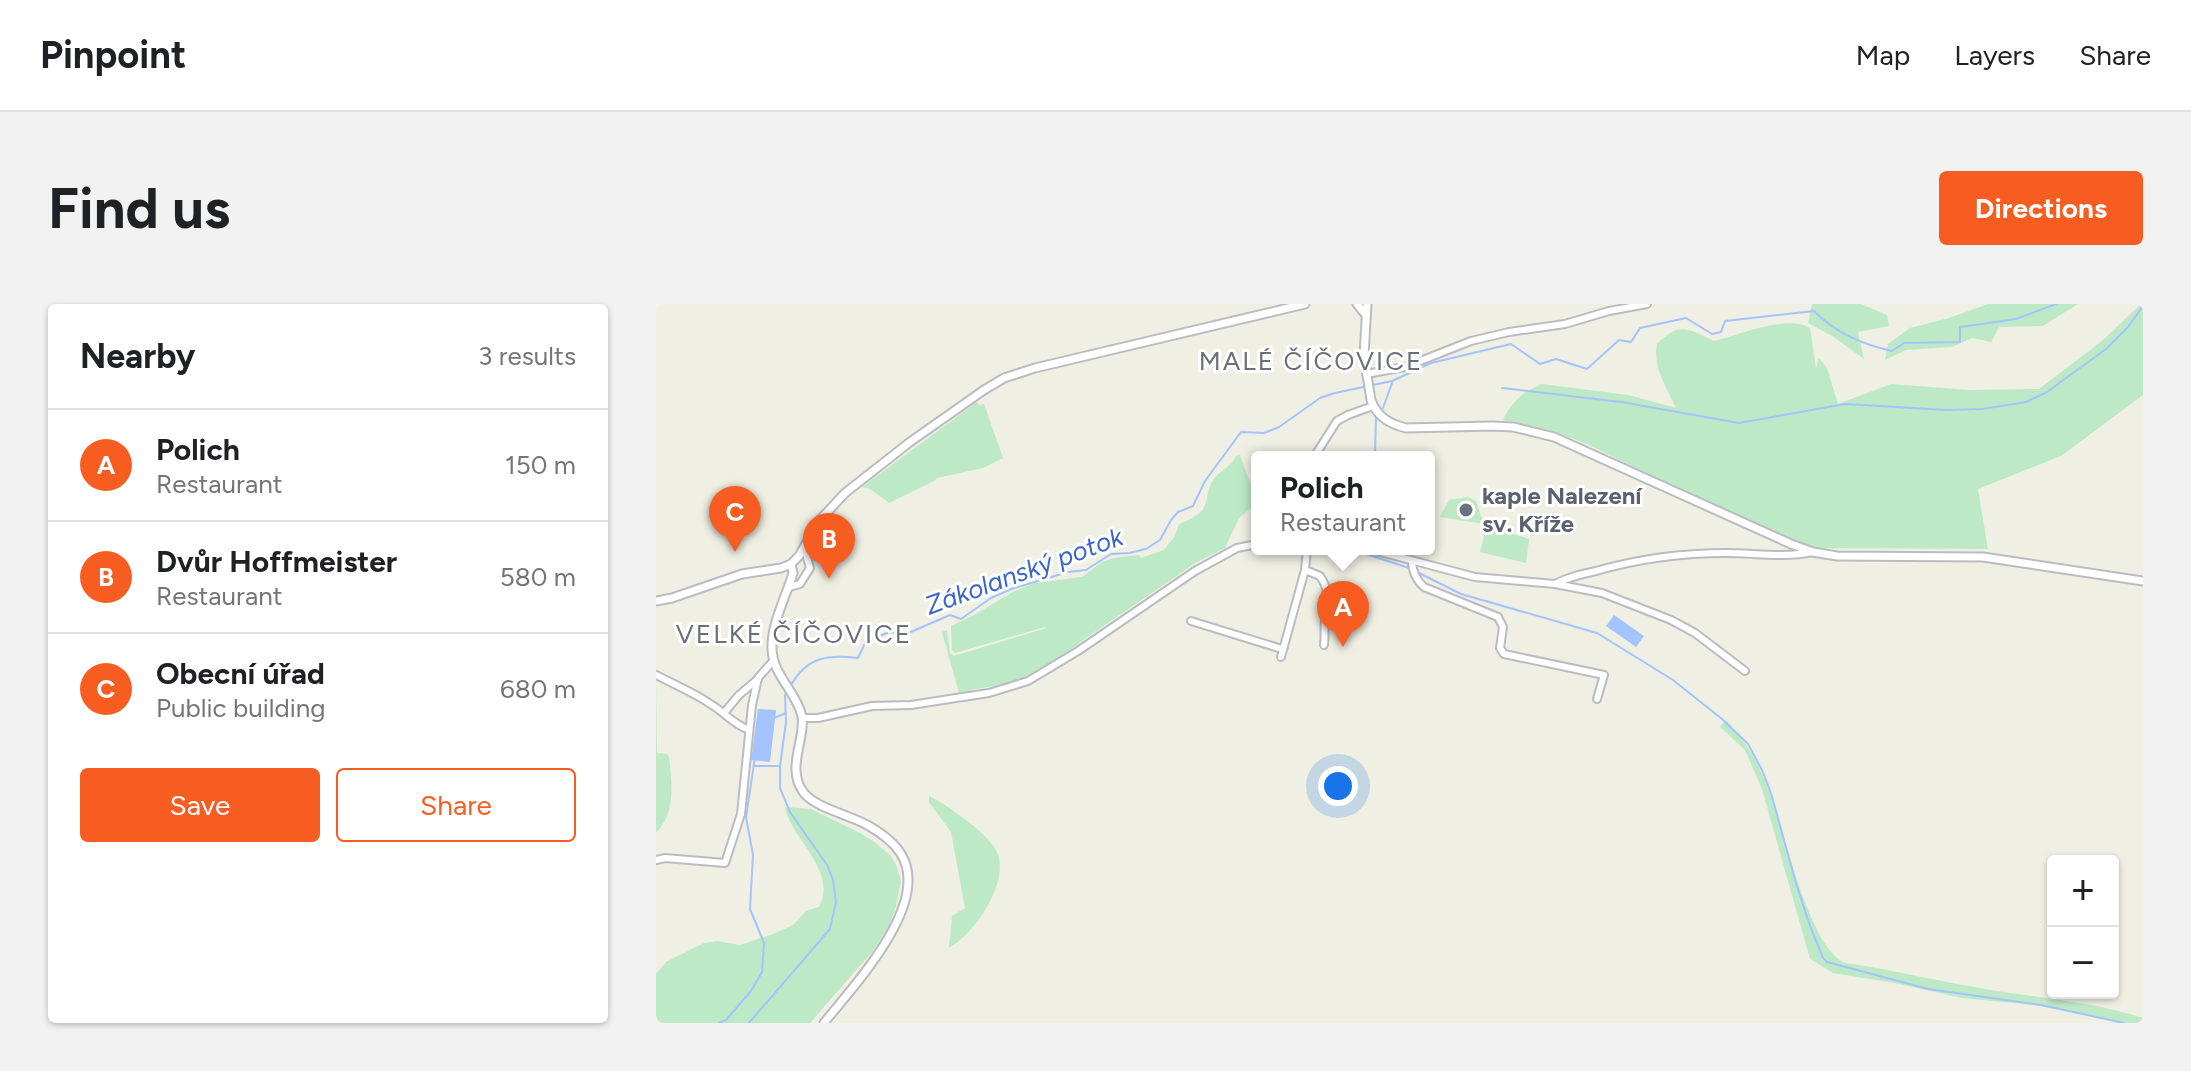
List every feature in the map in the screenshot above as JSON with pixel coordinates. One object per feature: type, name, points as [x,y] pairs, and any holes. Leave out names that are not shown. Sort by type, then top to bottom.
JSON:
[{"type":"street","points":[[656,601],[742,574],[791,564],[819,521],[845,493],[910,442],[1004,378],[1305,304]]},
{"type":"street","points":[[1357,304],[1366,315]]},
{"type":"street","points":[[1367,304],[1366,377],[1372,403],[1383,419],[1406,428],[1513,427],[1554,437],[1813,552],[1837,556],[1983,557],[2143,581]]},
{"type":"street","points":[[1366,377],[1405,367],[1471,341],[1565,324],[1647,304]]},
{"type":"street","points":[[1318,451],[1337,421],[1372,403]]},
{"type":"street","points":[[802,718],[818,718],[872,706],[911,705],[989,693],[1028,681],[1214,560],[1237,548],[1251,545]]},
{"type":"street","points":[[789,587],[800,584],[810,568],[804,547]]},
{"type":"street","points":[[1555,584],[1619,564],[1683,555],[1798,555],[1813,552]]},
{"type":"street","points":[[1281,657],[1306,555]]},
{"type":"street","points":[[1390,555],[1485,579],[1555,584],[1602,593],[1671,620],[1695,633],[1745,671]]},
{"type":"street","points":[[1412,561],[1412,568],[1424,587],[1498,617],[1503,627],[1500,648],[1504,654],[1604,675],[1597,699]]},
{"type":"street","points":[[791,564],[793,573],[772,639],[773,661],[802,718],[796,771],[802,791],[820,805],[850,816],[881,834],[900,852],[907,871],[907,898],[899,922],[824,1023]]},
{"type":"street","points":[[1305,570],[1320,576],[1328,590],[1324,645]]},
{"type":"street","points":[[1191,621],[1282,649]]},
{"type":"street","points":[[724,713],[773,661]]},
{"type":"street","points":[[656,675],[682,687],[724,713],[734,724],[749,730]]},
{"type":"street","points":[[656,860],[725,863],[741,814],[749,730],[758,678]]},
{"type":"green space","points":[[1812,304],[1861,304],[1887,315],[1889,326],[1858,332],[1864,359],[1808,323]]},
{"type":"green space","points":[[1988,304],[2078,304],[2043,326],[1999,327],[1991,342],[1972,338],[1952,347],[1906,350],[1885,360],[1888,344],[1910,328]]},
{"type":"green space","points":[[2141,304],[2143,395],[2061,456],[1978,489],[1988,549],[1811,548],[1713,506],[1589,445],[1556,432],[1503,420],[1519,398],[1542,384],[1628,395],[1676,408],[1661,377],[1656,353],[1657,344],[1665,337],[1684,329],[1714,341],[1776,324],[1801,324],[1810,328],[1816,368],[1819,358],[1827,368],[1838,404],[1891,384],[1969,390],[2039,389],[2103,340]]},
{"type":"green space","points":[[977,402],[984,404],[1003,458],[983,468],[937,478],[889,503],[862,487]]},
{"type":"green space","points":[[1240,455],[1251,486],[1251,508],[1239,518],[1225,548],[1197,562],[1043,669],[1009,683],[959,693],[942,632],[947,630],[950,653],[954,656],[1046,628],[955,653],[952,650],[951,626],[1013,592],[1034,583],[1082,577],[1102,562],[1114,558],[1139,555],[1141,558],[1164,550],[1175,536],[1179,524],[1201,512],[1213,480]]},
{"type":"green space","points":[[1468,497],[1476,501],[1484,524],[1440,517],[1449,500]]},
{"type":"green space","points":[[1487,525],[1529,539],[1526,563],[1480,552]]},
{"type":"green space","points":[[656,677],[657,753],[669,757],[671,787],[670,807],[656,833]]},
{"type":"green space","points":[[1726,720],[1749,750],[1762,774],[1808,909],[1831,952],[1845,963],[2106,1008],[2143,1018],[2143,1023],[2115,1023],[2035,1005],[1962,998],[1833,973],[1810,959],[1762,789],[1745,750],[1720,727]]},
{"type":"green space","points":[[929,796],[946,805],[986,837],[997,852],[1000,864],[999,878],[988,906],[969,931],[949,948],[952,916],[965,908],[951,832],[929,802]]},
{"type":"green space","points":[[785,807],[811,809],[860,833],[891,856],[901,882],[888,928],[872,952],[810,1023],[659,1023],[656,1016],[656,974],[666,962],[704,943],[717,941],[740,945],[773,934],[793,925],[806,911],[819,907],[823,880]]},
{"type":"water","points":[[1614,615],[1644,636],[1636,647],[1606,626]]},
{"type":"water","points":[[758,709],[776,710],[770,762],[751,760]]},
{"type":"waterway","name":"Zákolanský potok","points":[[791,685],[811,663],[828,657],[858,658],[866,641],[890,632],[906,634],[950,615],[961,619],[991,598],[1011,589],[1068,572],[1086,570],[1111,554],[1146,549],[1160,540],[1178,512],[1193,506],[1205,481],[1241,432],[1264,433],[1279,427],[1320,398],[1392,381],[1431,363],[1511,344],[1540,364],[1556,359],[1587,369],[1619,340],[1631,342],[1640,328],[1686,318],[1712,334],[1721,332],[1725,321],[1814,311],[1850,337],[1892,351],[1904,343],[1960,342],[1960,327],[2016,319],[2056,304]]},
{"type":"waterway","points":[[1502,388],[1621,402],[1739,423],[1845,404],[1982,409],[2026,402],[2047,392],[2106,349],[2143,306]]},
{"type":"waterway","points":[[1383,408],[1392,383]]},
{"type":"waterway","points":[[1375,451],[1376,416]]},
{"type":"waterway","points":[[1369,555],[1409,568]]},
{"type":"waterway","points":[[1419,573],[1461,594],[1597,633],[1673,680],[1722,719],[1748,744],[1762,770],[1810,926],[1827,962],[1928,989],[2041,1005],[2124,1023]]},
{"type":"waterway","name":"Zákolanský potok","points":[[749,1023],[830,929],[836,902],[827,865],[790,812],[780,788],[786,722],[785,695],[788,691]]},
{"type":"waterway","points":[[774,718],[786,713]]},
{"type":"waterway","points":[[719,1023],[726,1020],[751,991],[762,972],[764,943],[750,909],[753,855],[746,817],[755,757]]},
{"type":"waterway","points":[[754,766],[779,766]]},
{"type":"place","name":"kaple Nalezení sv. Kříže","points":[[1466,510]]},
{"type":"place","name":"Obecní úřad","points":[[735,552]]},
{"type":"place","name":"Dvůr Hoffmeister","points":[[829,579]]},
{"type":"place","name":"Polich","points":[[1343,647]]},
{"type":"district","name":"MALÉ ČÍČOVICE","points":[[1311,361]]},
{"type":"district","name":"VELKÉ ČÍČOVICE","points":[[794,634]]}]
